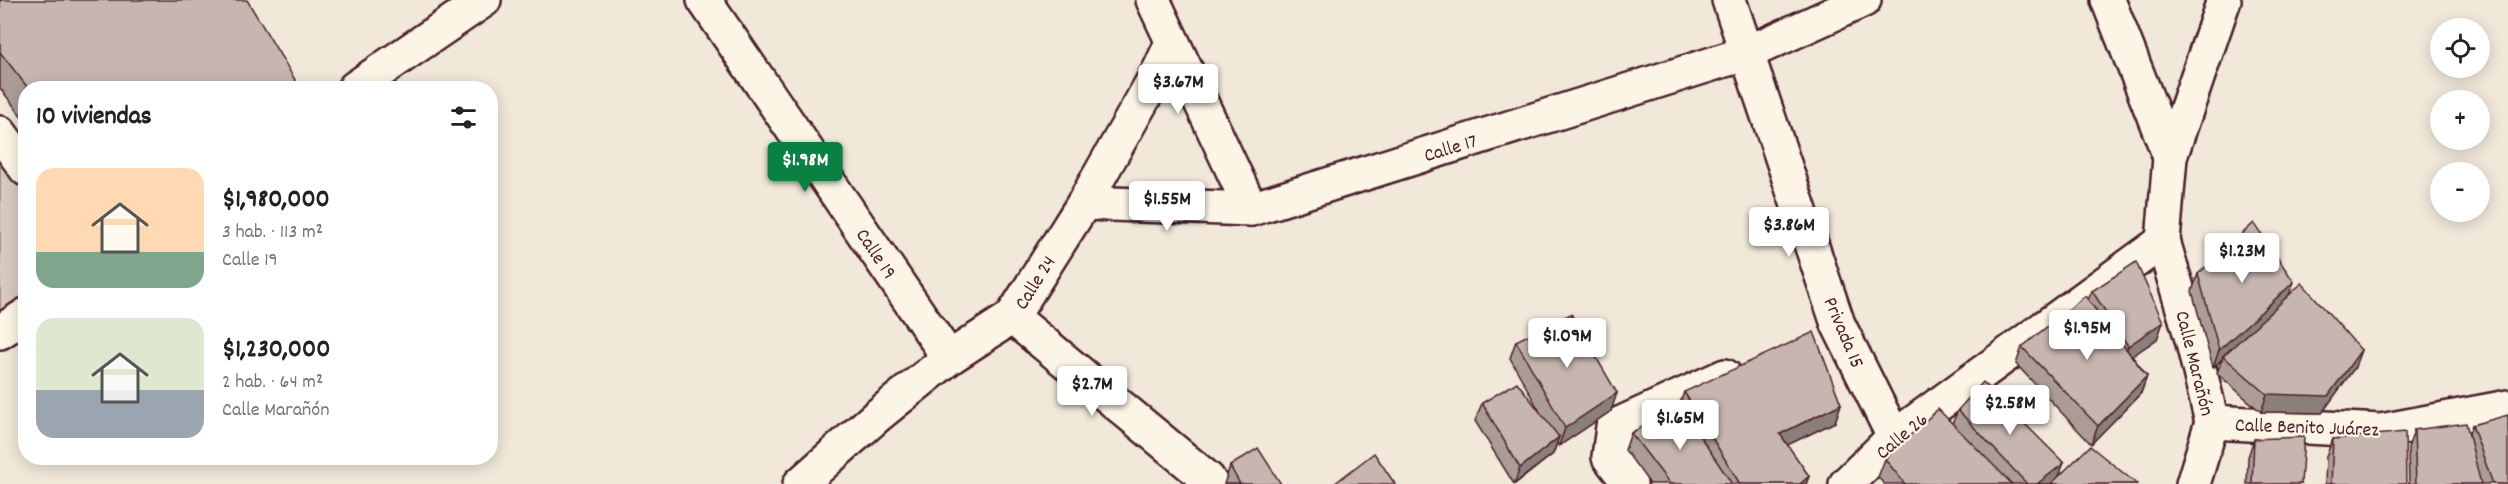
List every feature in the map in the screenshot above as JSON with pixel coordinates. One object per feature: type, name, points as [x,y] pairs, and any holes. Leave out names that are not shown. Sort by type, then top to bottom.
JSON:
[{"type":"street","points":[[366,81],[484,0]]},
{"type":"street","name":"Calle 19","points":[[704,0],[949,358]]},
{"type":"street","points":[[1153,0],[1251,209]]},
{"type":"street","name":"Privada 15","points":[[1729,0],[1838,324],[1894,437]]},
{"type":"street","name":"Calle 17","points":[[1084,203],[1251,209],[1747,53],[1864,0]]},
{"type":"street","points":[[2108,0],[2170,157]]},
{"type":"street","name":"Calle Marañón","points":[[2193,484],[2212,422],[2192,339],[2163,241],[2170,157],[2224,0]]},
{"type":"street","name":"Calle 24","points":[[800,484],[877,416],[949,358],[1012,317],[1084,203],[1160,69],[1172,42]]},
{"type":"street","points":[[0,133],[18,158]]},
{"type":"street","name":"Calle 26","points":[[1846,484],[1894,437],[2163,241]]},
{"type":"street","points":[[1012,317],[1208,479],[1210,484]]},
{"type":"street","points":[[0,332],[18,320]]},
{"type":"street","points":[[1806,339],[1838,324]]},
{"type":"street","points":[[1630,484],[1609,457],[1613,427],[1751,364]]},
{"type":"street","name":"Calle Benito Juárez","points":[[2212,422],[2382,431],[2508,407]]},
{"type":"shaded area","points":[[0,139],[18,163],[18,320],[0,332]]},
{"type":"building","points":[[0,0],[247,0],[296,81],[23,81],[0,52]]},
{"type":"building","points":[[2254,223],[2294,282],[2219,350],[2198,274]]},
{"type":"building","points":[[2136,262],[2163,322],[2128,346],[2092,291]]},
{"type":"building","points":[[2302,283],[2361,350],[2328,396],[2267,394],[2223,356]]},
{"type":"building","points":[[2085,296],[2147,376],[2098,426],[2022,347]]},
{"type":"building","points":[[1571,314],[1617,393],[1565,428],[1516,341]]},
{"type":"building","points":[[1814,332],[1841,404],[1780,434],[1809,476],[1800,484],[1740,484],[1684,392]]},
{"type":"building","points":[[1517,382],[1559,437],[1520,468],[1482,403]]},
{"type":"building","points":[[1983,382],[2064,463],[2037,484],[2027,484],[1958,410]]},
{"type":"building","points":[[1680,406],[1732,484],[1670,484],[1631,433]]},
{"type":"building","points":[[1938,409],[2012,484],[1905,484],[1885,459]]},
{"type":"building","points":[[2508,415],[2508,484],[2493,484],[2472,425]]},
{"type":"building","points":[[2466,423],[2481,484],[2416,484],[2414,430]]},
{"type":"building","points":[[2405,432],[2406,484],[2331,484],[2333,439]]},
{"type":"building","points":[[2304,437],[2301,484],[2252,484],[2254,439]]},
{"type":"building","points":[[2090,446],[2137,484],[2051,484]]},
{"type":"building","points":[[1258,448],[1281,484],[1240,484],[1230,466]]},
{"type":"building","points":[[1374,453],[1395,484],[1334,484]]}]
